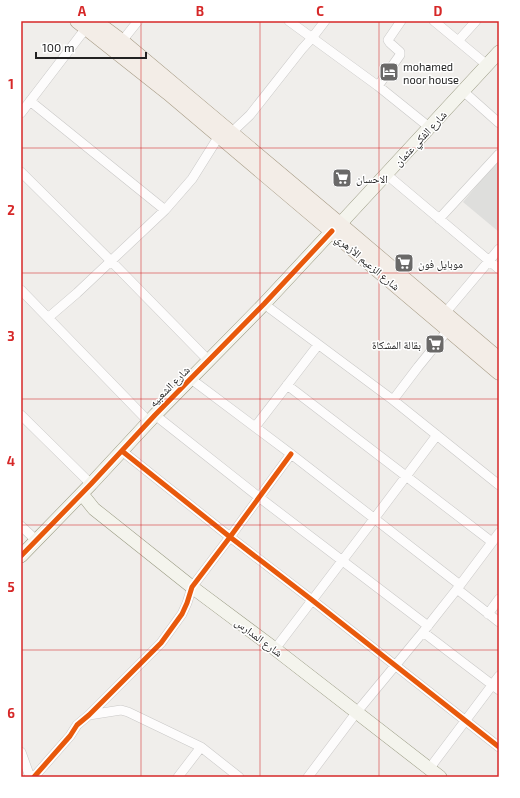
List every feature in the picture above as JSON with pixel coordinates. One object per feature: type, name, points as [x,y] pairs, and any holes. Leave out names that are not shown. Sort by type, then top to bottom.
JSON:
[{"type":"main road","name":"شارع الزعيم الأزهري","points":[[86,23],[122,41],[225,134],[336,228],[448,330],[499,373]]},
{"type":"main road","name":"شارع الزعيم الأزهري","points":[[86,23],[168,93],[225,134]]},
{"type":"main road","name":"شارع الزعيم الأزهري","points":[[336,228],[445,313],[499,359]]},
{"type":"street","points":[[122,41],[138,21]]},
{"type":"street","points":[[288,21],[378,86],[429,127]]},
{"type":"street","points":[[49,317],[77,293],[165,210],[192,179],[225,134],[250,114],[325,21]]},
{"type":"street","points":[[378,86],[400,55],[400,52],[388,40],[401,21]]},
{"type":"street","points":[[434,21],[487,65]]},
{"type":"street","points":[[458,41],[476,21]]},
{"type":"street","points":[[21,113],[86,23]]},
{"type":"street","name":"شارع الفكي عثمان","points":[[336,228],[499,52]]},
{"type":"street","points":[[463,91],[499,123]]},
{"type":"street","points":[[30,101],[165,210]]},
{"type":"street","points":[[439,219],[499,154]]},
{"type":"street","points":[[21,172],[111,260],[209,361]]},
{"type":"street","points":[[386,174],[499,269]]},
{"type":"street","name":"شارع الشعبيه","points":[[21,556],[336,228]]},
{"type":"street","points":[[445,313],[499,249]]},
{"type":"street","points":[[21,290],[152,418],[342,561],[495,687]]},
{"type":"street","points":[[264,304],[393,400],[499,485]]},
{"type":"street","points":[[393,400],[448,330]]},
{"type":"street","points":[[255,427],[318,345]]},
{"type":"street","points":[[191,379],[374,519],[499,622]]},
{"type":"street","points":[[286,385],[492,542]]},
{"type":"street","points":[[21,415],[91,484]]},
{"type":"street","points":[[274,649],[437,435]]},
{"type":"street","points":[[122,451],[499,747]]},
{"type":"street","points":[[34,777],[70,736],[77,725],[89,715],[161,643],[182,614],[192,587],[260,498],[291,454]]},
{"type":"street","name":"شارع المدارس","points":[[82,494],[94,509],[192,587],[440,777]]},
{"type":"street","points":[[21,526],[36,540]]},
{"type":"street","points":[[308,777],[356,713],[425,629],[499,533]]},
{"type":"street","points":[[488,614],[499,599]]},
{"type":"street","points":[[429,769],[465,720],[495,687],[499,676]]},
{"type":"street","points":[[89,715],[121,710],[128,712],[201,747],[239,777]]},
{"type":"street","points":[[178,777],[201,747]]},
{"type":"street","points":[[21,752],[30,777]]},
{"type":"shaded area","points":[[499,159],[499,232],[463,202]]},
{"type":"cycle path","points":[[21,556],[155,415],[264,304],[332,231]]},
{"type":"cycle path","points":[[122,451],[499,747]]},
{"type":"cycle path","points":[[34,777],[70,736],[77,725],[89,715],[161,643],[182,614],[192,587],[291,454]]},
{"type":"place","name":"mohamed noor house","points":[[389,72]]},
{"type":"place","name":"الاحسان","points":[[342,178]]},
{"type":"place","name":"موبايل فون","points":[[404,263]]},
{"type":"place","name":"بقالة المشكاة","points":[[435,344]]}]
